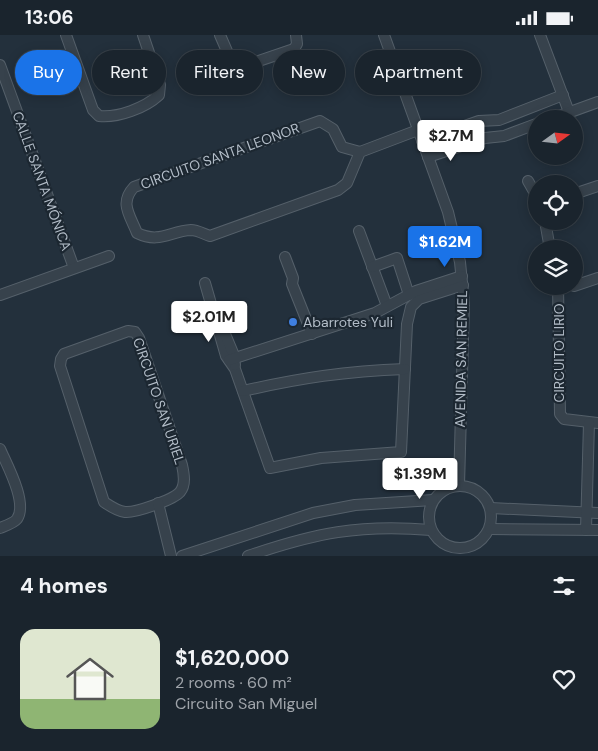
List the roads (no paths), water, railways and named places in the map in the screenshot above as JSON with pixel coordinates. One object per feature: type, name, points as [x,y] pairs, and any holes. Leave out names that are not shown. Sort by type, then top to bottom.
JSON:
[{"type":"street","points":[[66,35],[93,110],[99,117],[110,117],[151,102],[159,95],[160,85],[143,35]]},
{"type":"street","points":[[220,35],[233,65],[241,67],[294,49],[297,44],[296,35]]},
{"type":"street","name":"AVENIDA SAN REMIEL","points":[[384,35],[448,212],[462,280],[459,485]]},
{"type":"street","points":[[540,35],[568,110]]},
{"type":"street","name":"CALLE SANTA MÓNICA","points":[[0,65],[74,268]]},
{"type":"street","points":[[422,141],[479,121],[499,120],[563,95]]},
{"type":"street","points":[[575,110],[598,102]]},
{"type":"street","name":"CIRCUITO SANTA LEONOR","points":[[320,121],[333,129],[342,147],[360,152],[348,183],[338,190],[210,236],[192,230],[164,237],[146,237],[137,233],[125,203],[127,195],[134,187],[320,121]]},
{"type":"street","points":[[479,121],[485,138]]},
{"type":"street","points":[[428,157],[485,138],[504,136],[528,127]]},
{"type":"street","points":[[360,152],[418,130]]},
{"type":"street","points":[[583,191],[598,186]]},
{"type":"street","points":[[359,231],[387,306]]},
{"type":"street","name":"CALLE SANTA MÓNICA","points":[[0,294],[109,256]]},
{"type":"street","points":[[285,257],[293,278],[298,283],[312,334]]},
{"type":"street","points":[[372,267],[396,258],[409,295]]},
{"type":"street","name":"CIRCUITO LIRIO","points":[[583,283],[598,278]]},
{"type":"street","points":[[233,363],[375,313],[409,295],[462,280]]},
{"type":"street","points":[[205,283],[218,320],[223,325],[233,363],[270,468],[321,458],[401,452],[407,324],[411,307],[418,299],[462,280]]},
{"type":"street","name":"CIRCUITO LIRIO","points":[[558,295],[560,414],[564,419],[593,423],[593,447],[586,512],[586,530]]},
{"type":"street","name":"CIRCUITO SAN URIEL","points":[[128,331],[135,332],[139,338],[182,465],[184,479],[181,491],[158,503],[126,512],[115,509],[104,502],[60,366],[60,359],[64,354],[128,331]]},
{"type":"street","points":[[243,391],[306,377],[342,372],[405,369]]},
{"type":"street","points":[[0,449],[19,496],[20,512],[16,521],[0,528]]},
{"type":"street","points":[[459,485],[479,491],[491,509],[490,529],[484,538],[476,545],[460,552],[445,545],[432,530],[430,510],[433,501],[449,487],[459,485]]},
{"type":"street","points":[[182,556],[313,513],[355,505],[433,501]]},
{"type":"street","points":[[158,503],[171,556]]},
{"type":"street","points":[[491,509],[598,513]]},
{"type":"street","points":[[248,556],[328,532],[394,527],[432,530]]},
{"type":"street","points":[[490,529],[598,530]]},
{"type":"place","name":"Abarrotes Yuli","points":[[293,322]]}]
